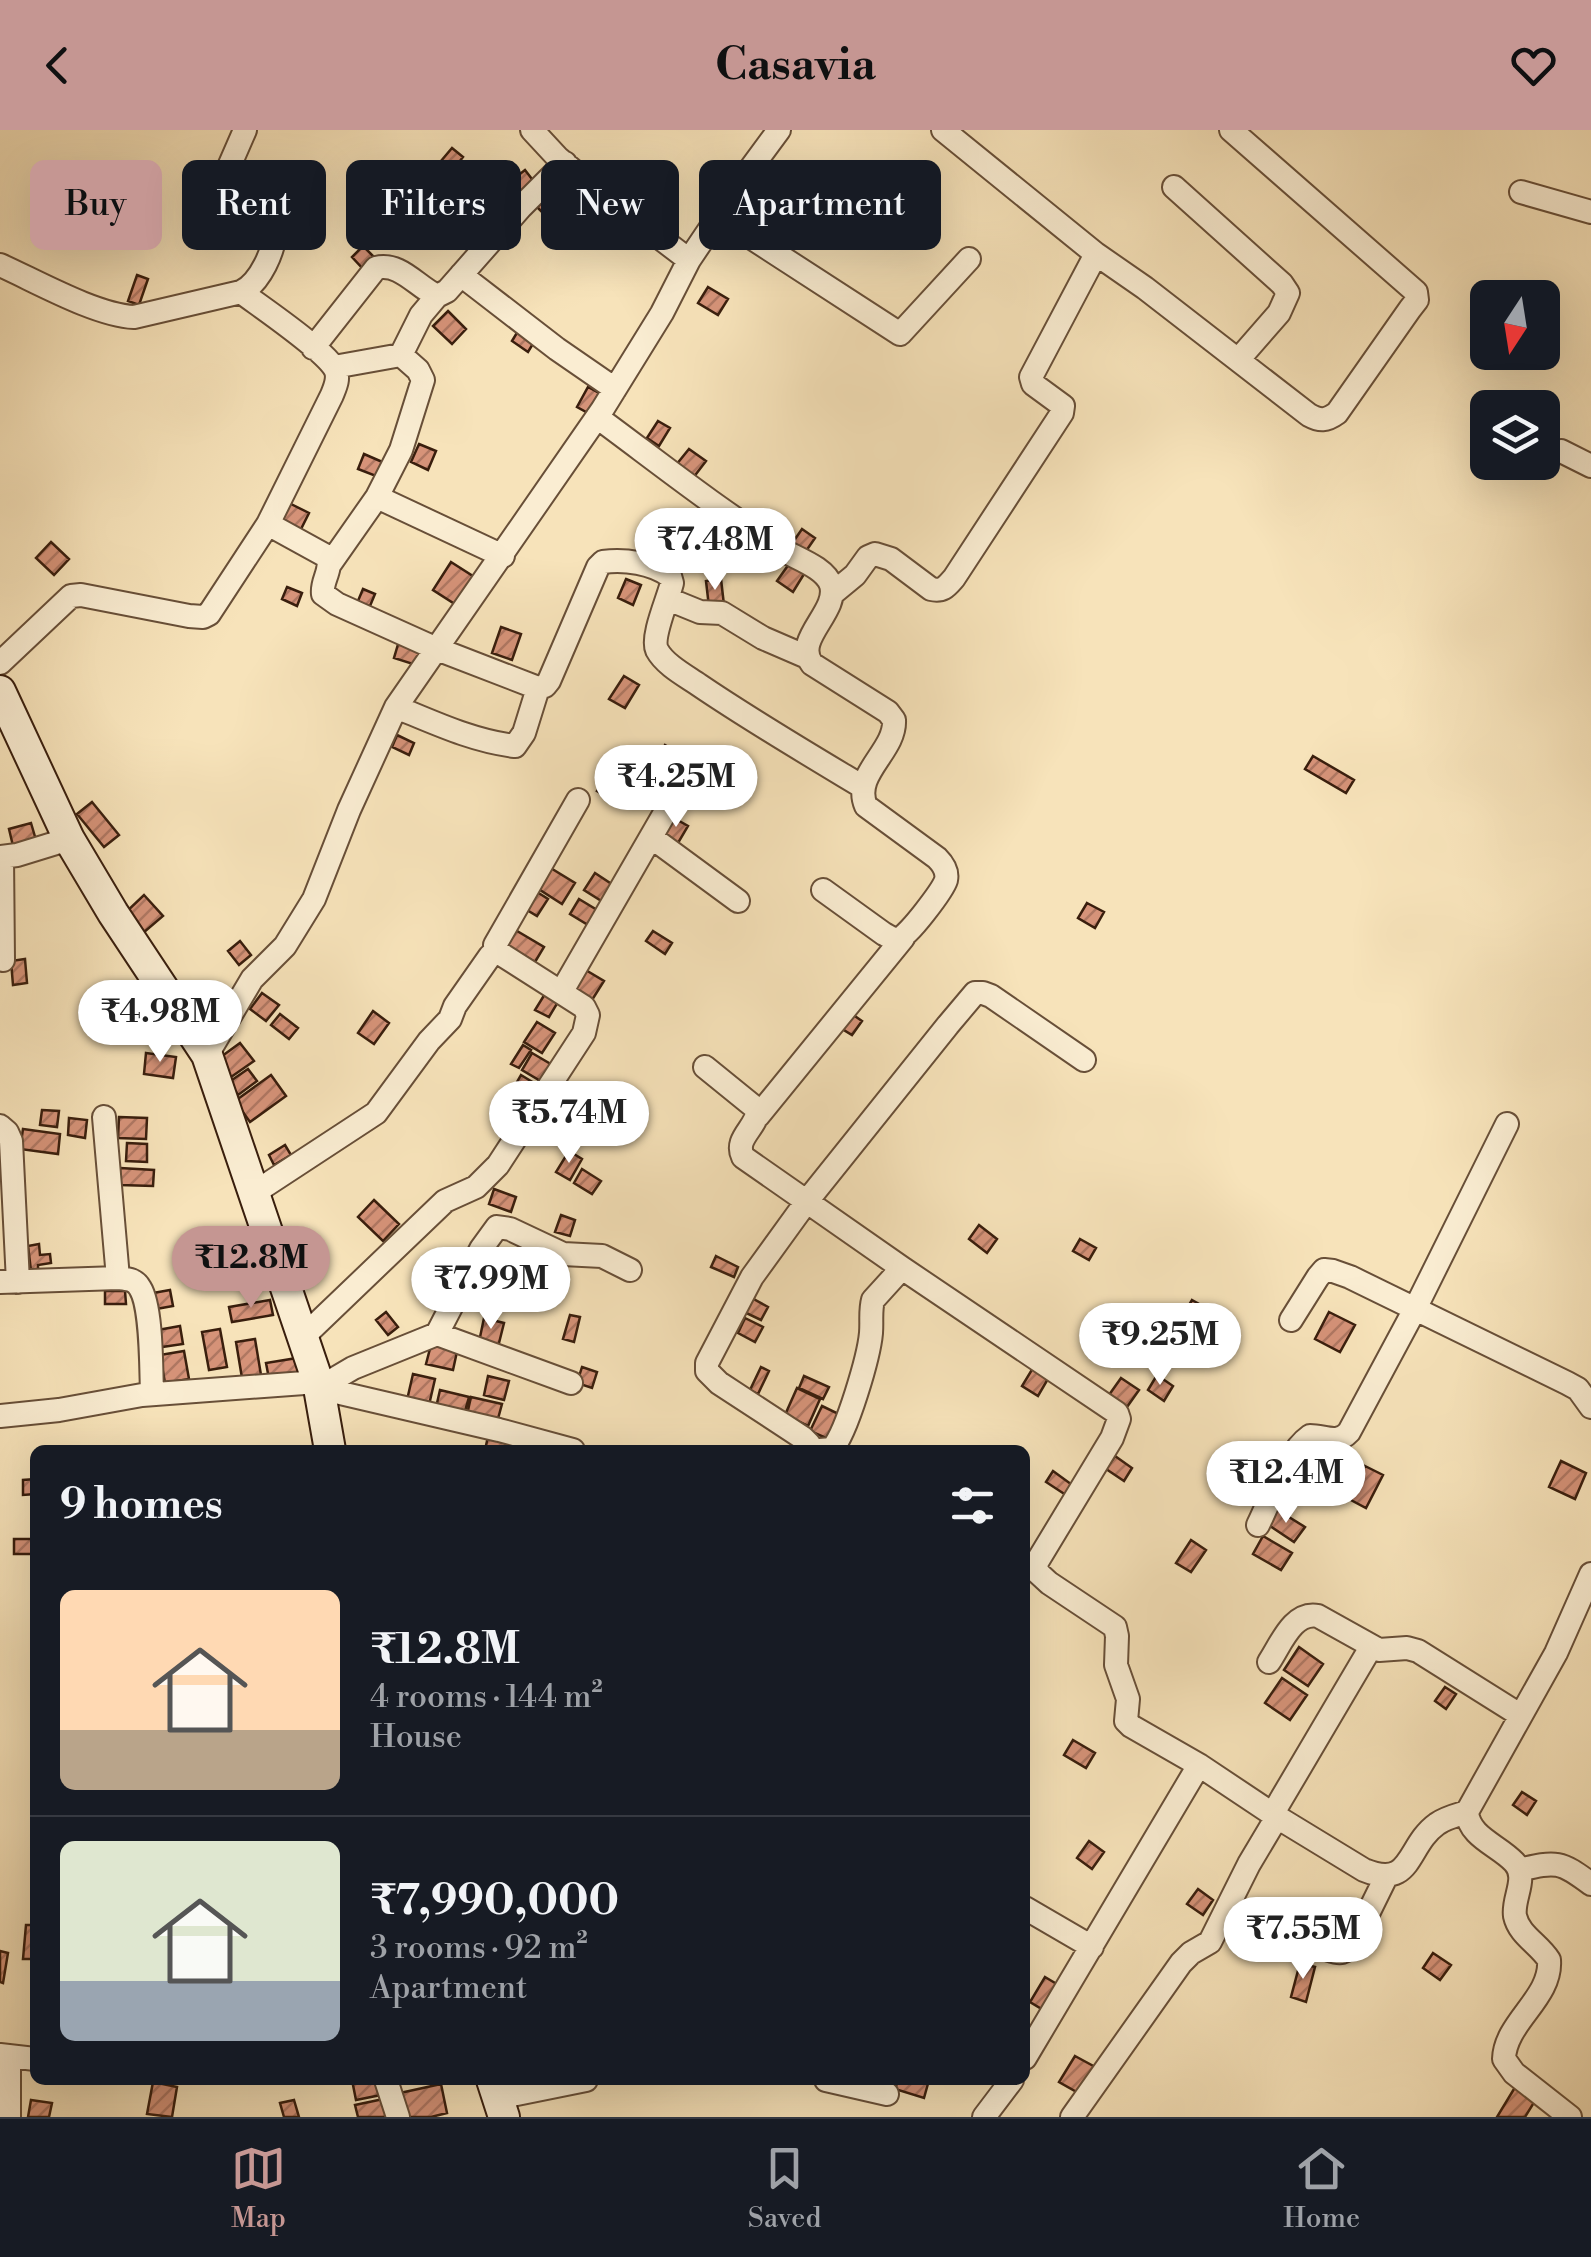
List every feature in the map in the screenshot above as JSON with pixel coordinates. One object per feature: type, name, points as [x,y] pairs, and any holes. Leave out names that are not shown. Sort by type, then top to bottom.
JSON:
[{"type":"street","points":[[0,265],[123,316],[134,317],[250,288],[276,235],[270,224],[231,206],[220,194],[244,130]]},
{"type":"street","points":[[532,130],[561,160]]},
{"type":"street","points":[[758,160],[779,130]]},
{"type":"street","points":[[942,130],[1096,254],[1308,415],[1328,420],[1337,413],[1417,300],[1416,292],[1231,130]]},
{"type":"street","points":[[334,367],[400,354],[437,296],[447,291],[541,187]]},
{"type":"street","points":[[1174,187],[1288,293],[1279,313],[1238,360]]},
{"type":"street","points":[[1521,192],[1591,212]]},
{"type":"street","points":[[207,1055],[252,978],[285,946],[314,898],[348,810],[396,708],[597,417],[699,245]]},
{"type":"street","points":[[676,250],[689,260]]},
{"type":"street","points":[[770,250],[900,334],[969,259]]},
{"type":"street","points":[[1096,254],[1031,378],[1033,384],[1063,406],[1062,413],[954,578],[938,591],[891,559],[875,554],[868,557],[855,575],[832,594],[807,648],[812,664],[888,712],[894,720],[892,736],[863,787],[862,796],[866,806],[937,858],[946,874],[940,890],[758,1116],[739,1149],[743,1157],[807,1202],[1117,1413],[1117,1427],[1031,1567],[1048,1583],[1115,1626],[1116,1665],[1128,1699],[1126,1721],[1364,1870],[1386,1877]]},
{"type":"street","points":[[313,348],[376,268],[395,268],[437,296]]},
{"type":"street","points":[[461,276],[615,389]]},
{"type":"street","points":[[0,663],[71,596],[189,616],[209,614],[268,524],[338,376],[334,367],[313,348],[241,292]]},
{"type":"street","points":[[400,354],[422,374],[423,386],[405,440],[377,497],[330,564],[322,588],[327,598],[436,649],[538,688],[549,681],[603,562],[625,561],[664,572],[672,583],[655,640],[664,658],[732,707],[863,787]]},
{"type":"street","points":[[597,417],[781,550],[816,569],[827,578],[832,594]]},
{"type":"street","points":[[1562,450],[1591,466]]},
{"type":"street","points":[[377,497],[503,556]]},
{"type":"street","points":[[268,524],[320,552],[330,564]]},
{"type":"street","points":[[668,598],[700,612],[722,613],[763,638],[808,657]]},
{"type":"street","points":[[396,708],[449,729],[514,746],[524,733],[538,688]]},
{"type":"street","points":[[0,691],[69,840],[207,1055],[319,1385],[329,1445]]},
{"type":"street","points":[[303,1338],[445,1201],[476,1187],[498,1165],[584,1034],[588,1016],[584,1007],[497,951],[495,945],[578,800]]},
{"type":"street","points":[[562,991],[670,804]]},
{"type":"street","points":[[651,837],[738,901]]},
{"type":"street","points":[[3,960],[1,856],[69,840]]},
{"type":"street","points":[[823,890],[884,934],[903,938]]},
{"type":"street","points":[[254,1192],[376,1112],[428,1041],[450,1020],[455,1006],[497,951]]},
{"type":"street","points":[[816,1445],[718,1383],[707,1370],[707,1363],[752,1277],[807,1202],[976,994],[991,996],[1084,1060]]},
{"type":"street","points":[[705,1067],[754,1105],[758,1116]]},
{"type":"street","points":[[104,1117],[118,1278]]},
{"type":"street","points":[[1258,1525],[1301,1442],[1310,1436],[1342,1439],[1348,1432],[1415,1309],[1507,1124]]},
{"type":"street","points":[[0,1126],[11,1140],[9,1282],[118,1278],[135,1282],[147,1304],[152,1394]]},
{"type":"street","points":[[319,1385],[437,1334],[497,1226],[562,1254],[593,1254],[630,1270]]},
{"type":"street","points":[[830,1445],[838,1442],[847,1423],[871,1337],[873,1300],[902,1268]]},
{"type":"street","points":[[1291,1320],[1324,1270],[1333,1270],[1567,1383],[1591,1407]]},
{"type":"street","points":[[437,1334],[571,1383]]},
{"type":"street","points":[[0,1416],[152,1394],[319,1385],[554,1445]]},
{"type":"street","points":[[1570,2117],[1514,2072],[1504,2058],[1508,2040],[1542,1988],[1549,1960],[1515,1919],[1521,1878],[1516,1864],[1474,1831],[1467,1812],[1556,1653],[1591,1574]]},
{"type":"street","points":[[1269,1662],[1295,1623],[1310,1614],[1371,1647],[1418,1651],[1520,1715]]},
{"type":"street","points":[[1072,2117],[1181,1963],[1210,1942],[1248,1864],[1277,1817],[1276,1808],[1371,1647]]},
{"type":"street","points":[[1030,2047],[1200,1765]]},
{"type":"street","points":[[1274,1916],[1327,1950],[1348,1949],[1386,1877],[1401,1870],[1436,1824],[1467,1812]]},
{"type":"street","points":[[1519,1870],[1556,1863],[1591,1884]]},
{"type":"street","points":[[1030,1911],[1092,1947]]},
{"type":"street","points":[[9,2117],[4,2055],[30,2058]]},
{"type":"street","points":[[388,2085],[398,2117]]},
{"type":"street","points":[[498,2098],[562,2085]]},
{"type":"street","points":[[848,2085],[887,2094]]},
{"type":"street","points":[[984,2117],[1008,2085]]},
{"type":"building","points":[[452,148],[463,157],[461,160],[442,160]]},
{"type":"building","points":[[525,170],[535,183],[521,194],[521,173]]},
{"type":"building","points":[[359,250],[367,250],[376,259],[364,270],[352,257]]},
{"type":"building","points":[[137,275],[148,279],[139,305],[128,301]]},
{"type":"building","points":[[708,287],[728,299],[718,315],[698,303]]},
{"type":"building","points":[[448,311],[466,329],[452,344],[433,326]]},
{"type":"building","points":[[518,331],[534,342],[528,352],[512,341]]},
{"type":"building","points":[[588,387],[599,393],[588,413],[577,407]]},
{"type":"building","points":[[658,421],[670,428],[659,446],[647,438]]},
{"type":"building","points":[[419,444],[436,451],[428,470],[411,462]]},
{"type":"building","points":[[689,449],[706,461],[693,478],[676,465]]},
{"type":"building","points":[[364,454],[387,464],[381,478],[358,469]]},
{"type":"building","points":[[287,502],[309,513],[300,531],[279,521]]},
{"type":"building","points":[[802,529],[815,538],[804,554],[791,545]]},
{"type":"building","points":[[51,542],[69,559],[54,575],[36,558]]},
{"type":"building","points":[[451,562],[479,580],[461,608],[433,590]]},
{"type":"building","points":[[789,564],[804,574],[793,592],[777,581]]},
{"type":"building","points":[[626,579],[641,585],[633,605],[618,598]]},
{"type":"building","points":[[721,579],[724,605],[709,607],[706,581]]},
{"type":"building","points":[[287,587],[302,593],[297,606],[282,599]]},
{"type":"building","points":[[363,589],[375,594],[367,613],[355,608]]},
{"type":"building","points":[[501,627],[521,634],[512,660],[492,653]]},
{"type":"building","points":[[399,641],[421,647],[416,665],[394,658]]},
{"type":"building","points":[[624,676],[639,685],[625,708],[609,699]]},
{"type":"building","points":[[397,735],[414,743],[409,755],[392,747]]},
{"type":"building","points":[[665,745],[680,754],[672,768],[657,759]]},
{"type":"building","points":[[1313,756],[1354,780],[1346,793],[1305,769]]},
{"type":"building","points":[[615,762],[637,775],[620,804],[597,791]]},
{"type":"building","points":[[92,802],[119,835],[104,847],[77,814]]},
{"type":"building","points":[[674,818],[688,826],[678,843],[664,834]]},
{"type":"building","points":[[31,823],[36,840],[13,846],[9,829]]},
{"type":"building","points":[[549,867],[575,883],[562,904],[537,888]]},
{"type":"building","points":[[595,873],[613,885],[603,902],[584,890]]},
{"type":"building","points":[[537,892],[548,899],[537,916],[527,910]]},
{"type":"building","points":[[144,895],[163,916],[143,933],[125,913]]},
{"type":"building","points":[[579,899],[602,913],[593,928],[570,914]]},
{"type":"building","points":[[1087,903],[1104,912],[1095,928],[1078,918]]},
{"type":"building","points":[[512,928],[544,947],[535,962],[503,943]]},
{"type":"building","points":[[653,931],[672,943],[665,954],[646,941]]},
{"type":"building","points":[[240,941],[251,955],[239,965],[228,951]]},
{"type":"building","points":[[25,959],[27,983],[13,985],[11,961]]},
{"type":"building","points":[[584,969],[604,981],[592,1000],[572,988]]},
{"type":"building","points":[[548,989],[561,997],[549,1017],[535,1010]]},
{"type":"building","points":[[262,993],[279,1005],[266,1021],[250,1009]]},
{"type":"building","points":[[373,1011],[389,1023],[374,1044],[358,1033]]},
{"type":"building","points":[[849,1012],[862,1021],[852,1035],[839,1027]]},
{"type":"building","points":[[280,1014],[298,1028],[289,1039],[271,1025]]},
{"type":"building","points":[[537,1022],[555,1033],[542,1053],[524,1042]]},
{"type":"building","points":[[240,1043],[254,1061],[231,1077],[218,1059]]},
{"type":"building","points":[[523,1045],[531,1050],[519,1068],[511,1064]]},
{"type":"building","points":[[146,1053],[176,1057],[173,1078],[144,1074]]},
{"type":"building","points":[[532,1053],[554,1066],[544,1083],[522,1070]]},
{"type":"building","points":[[248,1069],[257,1081],[238,1095],[229,1082]]},
{"type":"building","points":[[271,1075],[286,1096],[250,1122],[235,1101]]},
{"type":"building","points":[[521,1075],[542,1088],[534,1101],[513,1089]]},
{"type":"building","points":[[507,1105],[524,1115],[518,1126],[501,1115]]},
{"type":"building","points":[[42,1110],[59,1111],[57,1127],[40,1125]]},
{"type":"building","points":[[119,1117],[147,1118],[146,1139],[118,1138]]},
{"type":"building","points":[[69,1118],[87,1120],[85,1138],[68,1135]]},
{"type":"building","points":[[23,1129],[60,1134],[58,1154],[20,1149]]},
{"type":"building","points":[[127,1143],[147,1144],[147,1162],[126,1161]]},
{"type":"building","points":[[285,1145],[291,1155],[274,1165],[269,1155]]},
{"type":"building","points":[[569,1151],[582,1159],[570,1180],[556,1172]]},
{"type":"building","points":[[120,1168],[154,1170],[153,1186],[120,1185]]},
{"type":"building","points":[[582,1169],[601,1181],[592,1194],[574,1183]]},
{"type":"building","points":[[494,1189],[516,1197],[511,1212],[489,1204]]},
{"type":"building","points":[[374,1200],[399,1224],[383,1241],[358,1217]]},
{"type":"building","points":[[561,1215],[575,1220],[570,1236],[555,1232]]},
{"type":"building","points":[[979,1225],[997,1239],[987,1253],[969,1239]]},
{"type":"building","points":[[246,1232],[250,1253],[226,1258],[222,1236]]},
{"type":"building","points":[[1080,1239],[1096,1248],[1089,1260],[1073,1251]]},
{"type":"building","points":[[39,1244],[40,1255],[50,1254],[51,1263],[31,1271],[28,1246]]},
{"type":"building","points":[[716,1256],[738,1267],[734,1277],[711,1267]]},
{"type":"building","points":[[170,1290],[173,1306],[156,1309],[153,1293]]},
{"type":"building","points":[[105,1291],[125,1291],[126,1304],[105,1304]]},
{"type":"building","points":[[750,1297],[768,1307],[761,1320],[742,1311]]},
{"type":"building","points":[[270,1300],[273,1315],[232,1322],[229,1307]]},
{"type":"building","points":[[1192,1300],[1208,1309],[1199,1325],[1183,1315]]},
{"type":"building","points":[[386,1312],[398,1327],[388,1335],[376,1320]]},
{"type":"building","points":[[1329,1312],[1355,1325],[1340,1352],[1315,1339]]},
{"type":"building","points":[[570,1315],[580,1317],[574,1342],[563,1339]]},
{"type":"building","points":[[484,1318],[504,1323],[498,1347],[479,1342]]},
{"type":"building","points":[[745,1318],[763,1327],[755,1342],[738,1333]]},
{"type":"building","points":[[180,1326],[183,1344],[155,1348],[152,1331]]},
{"type":"building","points":[[220,1329],[227,1367],[209,1370],[202,1332]]},
{"type":"building","points":[[255,1339],[261,1375],[242,1378],[236,1342]]},
{"type":"building","points":[[432,1341],[458,1347],[453,1370],[426,1364]]},
{"type":"building","points":[[184,1351],[189,1379],[165,1383],[160,1355]]},
{"type":"building","points":[[297,1358],[301,1379],[270,1384],[266,1363]]},
{"type":"building","points":[[1036,1363],[1052,1372],[1038,1396],[1022,1386]]},
{"type":"building","points":[[582,1367],[597,1372],[592,1388],[577,1383]]},
{"type":"building","points":[[761,1367],[769,1371],[758,1394],[750,1390]]},
{"type":"building","points":[[413,1374],[435,1379],[429,1405],[407,1400]]},
{"type":"building","points":[[1157,1375],[1173,1386],[1164,1401],[1148,1390]]},
{"type":"building","points":[[488,1376],[509,1381],[504,1400],[484,1395]]},
{"type":"building","points":[[804,1376],[829,1387],[823,1399],[799,1388]]},
{"type":"building","points":[[1121,1378],[1139,1390],[1127,1407],[1109,1395]]},
{"type":"building","points":[[797,1388],[820,1399],[808,1426],[785,1415]]},
{"type":"building","points":[[440,1390],[469,1397],[463,1418],[435,1412]]},
{"type":"building","points":[[471,1397],[502,1404],[496,1426],[466,1419]]},
{"type":"building","points":[[822,1406],[845,1417],[833,1441],[810,1431]]},
{"type":"building","points":[[489,1432],[515,1438],[513,1445],[486,1445]]},
{"type":"building","points":[[1115,1456],[1132,1468],[1124,1481],[1106,1469]]},
{"type":"building","points":[[1561,1461],[1586,1473],[1575,1499],[1549,1487]]},
{"type":"building","points":[[1365,1466],[1383,1475],[1366,1508],[1349,1499]]},
{"type":"building","points":[[1053,1471],[1075,1487],[1069,1497],[1046,1482]]},
{"type":"building","points":[[30,1479],[30,1494],[23,1495],[23,1480]]},
{"type":"building","points":[[1276,1509],[1305,1527],[1294,1542],[1267,1524]]},
{"type":"building","points":[[1263,1536],[1292,1553],[1281,1570],[1253,1554]]},
{"type":"building","points":[[14,1539],[30,1539],[30,1554],[14,1554]]},
{"type":"building","points":[[1191,1540],[1206,1550],[1191,1572],[1176,1563]]},
{"type":"building","points":[[1299,1647],[1323,1664],[1308,1686],[1284,1670]]},
{"type":"building","points":[[1282,1678],[1307,1695],[1290,1720],[1265,1703]]},
{"type":"building","points":[[1445,1687],[1456,1694],[1446,1709],[1435,1701]]},
{"type":"building","points":[[1073,1740],[1095,1753],[1086,1768],[1064,1755]]},
{"type":"building","points":[[1522,1792],[1536,1801],[1527,1815],[1513,1805]]},
{"type":"building","points":[[1089,1841],[1104,1852],[1092,1869],[1077,1858]]},
{"type":"building","points":[[1198,1889],[1213,1900],[1203,1915],[1187,1904]]},
{"type":"building","points":[[26,1925],[30,1925],[30,1959],[23,1959]]},
{"type":"building","points":[[0,1951],[8,1953],[3,1983],[0,1982]]},
{"type":"building","points":[[1433,1953],[1451,1965],[1440,1980],[1423,1968]]},
{"type":"building","points":[[1300,1963],[1315,1967],[1306,2002],[1291,1997]]},
{"type":"building","points":[[1045,1977],[1065,1989],[1050,2014],[1030,2002]]},
{"type":"building","points":[[1075,2056],[1097,2068],[1082,2095],[1059,2082]]},
{"type":"building","points":[[1517,2084],[1538,2096],[1525,2117],[1497,2117]]},
{"type":"building","points":[[152,2085],[177,2087],[172,2117],[147,2114]]},
{"type":"building","points":[[353,2085],[384,2085],[386,2094],[356,2100]]},
{"type":"building","points":[[441,2085],[447,2113],[406,2117],[400,2093]]},
{"type":"building","points":[[896,2085],[928,2085],[924,2098],[895,2089]]},
{"type":"building","points":[[388,2098],[392,2117],[358,2117],[355,2105]]},
{"type":"building","points":[[31,2100],[52,2103],[49,2117],[28,2117]]},
{"type":"building","points":[[294,2100],[299,2117],[284,2117],[280,2103]]}]
